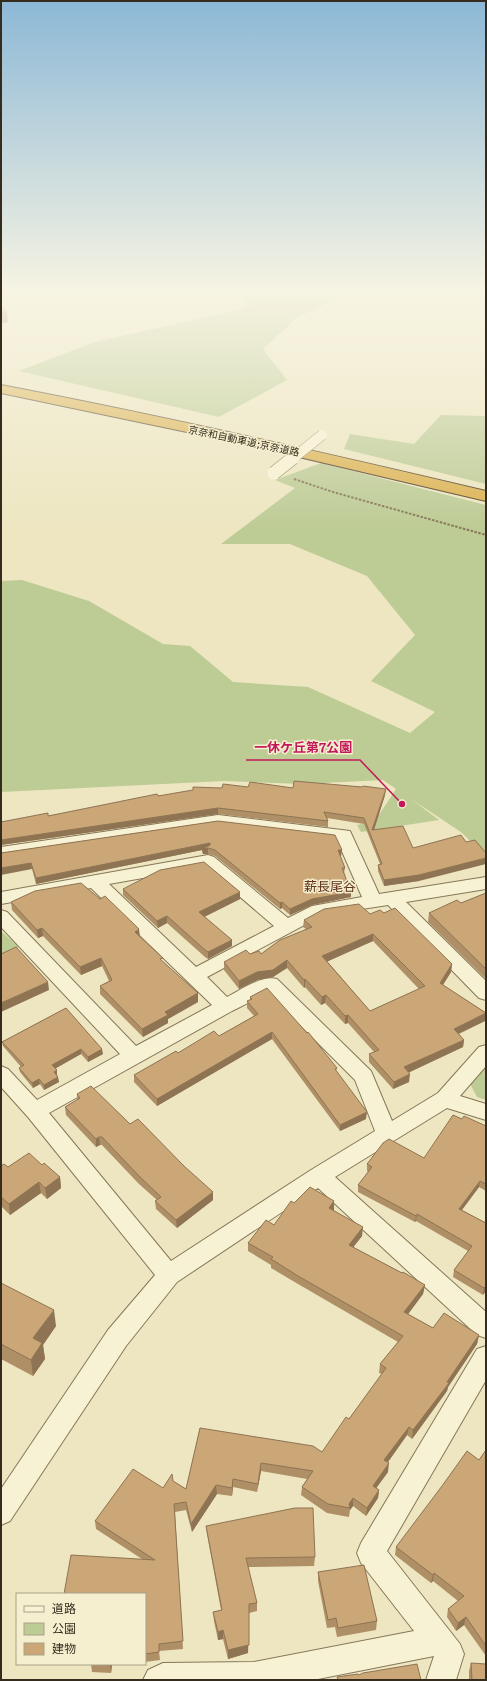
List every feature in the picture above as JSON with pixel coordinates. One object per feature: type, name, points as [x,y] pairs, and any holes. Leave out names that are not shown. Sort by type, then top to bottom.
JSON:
[{"type":"highway","name":"京奈和自動車道;京奈道路","points":[[1,386],[101,404],[486,491]]},
{"type":"highway","name":"京奈和自動車道;京奈道路","points":[[1,389],[218,434],[486,496]]},
{"type":"street","points":[[274,473],[323,432]]},
{"type":"street","points":[[1,852],[218,820],[344,835],[373,901]]},
{"type":"street","points":[[1,898],[208,861],[287,927]]},
{"type":"street","points":[[96,882],[225,1006]]},
{"type":"street","points":[[194,976],[318,910],[486,883]]},
{"type":"street","points":[[392,898],[486,993]]},
{"type":"street","points":[[1,916],[134,1056]]},
{"type":"street","points":[[35,1111],[225,1006],[270,984],[364,1076],[387,1135]]},
{"type":"street","points":[[1,1512],[117,1338],[168,1275],[319,1176],[445,1099],[486,1052]]},
{"type":"street","points":[[1,1074],[35,1111],[168,1275]]},
{"type":"street","points":[[445,1099],[486,1112]]},
{"type":"street","points":[[319,1176],[486,1327]]},
{"type":"street","points":[[441,1680],[450,1654],[371,1553],[486,1357]]},
{"type":"street","points":[[158,1680],[163,1678],[254,1677],[439,1641]]},
{"type":"path","points":[[274,473],[333,492],[486,535]]},
{"type":"green space","points":[[25,372],[281,372],[287,380],[219,417]]},
{"type":"green space","points":[[441,415],[486,416],[486,484],[344,449],[350,434],[414,444]]},
{"type":"green space","points":[[321,463],[486,505],[486,856],[461,832],[411,799],[439,820],[361,832],[357,825],[375,821],[396,789],[383,780],[303,784],[224,781],[1,792],[1,581],[22,580],[89,601],[163,644],[190,646],[233,682],[308,687],[410,733],[435,712],[371,681],[415,635],[367,576],[290,544],[221,544],[295,488],[275,480]]},
{"type":"green space","points":[[1,931],[19,947],[1,956]]},
{"type":"green space","points":[[486,1066],[486,1100],[477,1097],[469,1082]]},
{"type":"building","points":[[294,781],[386,789],[372,830],[403,826],[413,848],[461,835],[466,842],[475,840],[486,853],[486,858],[419,875],[384,880],[378,865],[382,864],[364,818],[324,812],[328,821],[218,808],[1,840],[1,822],[48,813],[48,816],[157,794],[158,796],[193,790],[193,787],[222,788],[223,784],[248,787],[250,782],[293,788]]},
{"type":"building","points":[[218,821],[335,835],[342,850],[338,850],[345,868],[342,868],[351,892],[312,899],[290,909],[282,902],[280,903],[215,850],[208,848],[202,849],[210,845],[210,843],[36,878],[31,863],[1,868],[1,853]]},
{"type":"building","points":[[204,862],[240,892],[199,912],[232,940],[208,952],[167,916],[157,921],[123,889],[160,870]]},
{"type":"building","points":[[81,883],[100,899],[105,896],[139,929],[135,932],[163,958],[160,959],[198,993],[165,1012],[168,1015],[142,1029],[100,986],[112,980],[101,958],[80,967],[42,928],[37,930],[11,902],[35,891]]},
{"type":"building","points":[[486,893],[486,969],[429,913],[457,900],[461,903]]},
{"type":"building","points":[[359,904],[370,914],[380,910],[384,913],[395,908],[452,964],[440,983],[486,1013],[454,1029],[464,1040],[404,1067],[410,1074],[394,1082],[369,1054],[379,1050],[348,1015],[345,1016],[326,995],[322,997],[305,979],[304,980],[287,960],[273,970],[257,972],[239,981],[224,962],[246,950],[250,954],[259,951],[261,954],[280,940],[312,927],[304,920],[324,909]],"holes":[[[373,934],[425,986],[370,1011],[322,956]]]},
{"type":"building","points":[[16,947],[48,982],[1,1003],[1,954]]},
{"type":"building","points":[[267,988],[307,1033],[308,1032],[337,1068],[335,1069],[367,1112],[340,1125],[272,1032],[157,1099],[134,1075],[176,1051],[178,1053],[214,1031],[219,1036],[258,1014],[247,1001],[252,999],[250,997]]},
{"type":"building","points":[[66,1008],[102,1049],[88,1057],[81,1049],[52,1065],[57,1070],[54,1072],[58,1077],[44,1085],[39,1079],[32,1083],[19,1068],[24,1065],[2,1042]]},
{"type":"building","points":[[91,1086],[130,1124],[138,1119],[184,1166],[213,1192],[176,1220],[155,1201],[161,1197],[102,1137],[96,1139],[65,1107],[80,1098],[77,1094]]},
{"type":"building","points":[[453,1115],[462,1119],[464,1116],[486,1126],[486,1184],[480,1181],[459,1209],[486,1223],[486,1286],[484,1288],[454,1270],[472,1246],[417,1214],[416,1216],[358,1185],[372,1167],[367,1164],[383,1143],[389,1139],[424,1158]]},
{"type":"building","points":[[29,1153],[42,1165],[44,1163],[60,1177],[45,1188],[39,1182],[9,1204],[1,1197],[1,1166],[4,1164],[8,1167]]},
{"type":"building","points":[[310,1187],[334,1201],[329,1208],[363,1227],[349,1245],[402,1273],[403,1272],[425,1285],[404,1312],[433,1328],[444,1313],[479,1335],[447,1382],[449,1383],[413,1430],[409,1427],[384,1460],[389,1463],[373,1486],[379,1490],[367,1508],[353,1498],[349,1504],[350,1508],[328,1504],[302,1487],[313,1471],[261,1463],[258,1484],[233,1479],[232,1488],[216,1485],[191,1524],[186,1502],[174,1504],[183,1641],[159,1644],[159,1652],[146,1654],[146,1593],[64,1593],[71,1555],[155,1560],[95,1521],[133,1469],[163,1488],[172,1474],[173,1481],[186,1489],[200,1428],[313,1446],[322,1452],[346,1417],[349,1419],[386,1368],[380,1364],[403,1336],[298,1276],[271,1259],[273,1257],[248,1243],[266,1220],[274,1225],[291,1201],[294,1203]]},
{"type":"building","points":[[1,1283],[54,1310],[33,1338],[42,1343],[31,1360],[1,1344]]},
{"type":"building","points":[[486,1450],[486,1646],[466,1617],[458,1623],[448,1609],[464,1596],[396,1547],[467,1451],[479,1460]]},
{"type":"building","points":[[295,1508],[313,1508],[315,1557],[246,1558],[257,1603],[249,1604],[249,1645],[228,1650],[223,1630],[218,1632],[213,1612],[222,1610],[206,1526]]},
{"type":"building","points":[[364,1565],[377,1621],[338,1628],[336,1618],[328,1620],[318,1572]]},
{"type":"building","points":[[471,1663],[486,1664],[486,1680],[472,1680]]},
{"type":"building","points":[[417,1664],[421,1680],[338,1680],[337,1677],[359,1675],[363,1673]]},
{"type":"place","name":"一休ケ丘第7公園","points":[[402,804]]},
{"type":"district","name":"薪長尾谷","points":[[330,885]]}]
